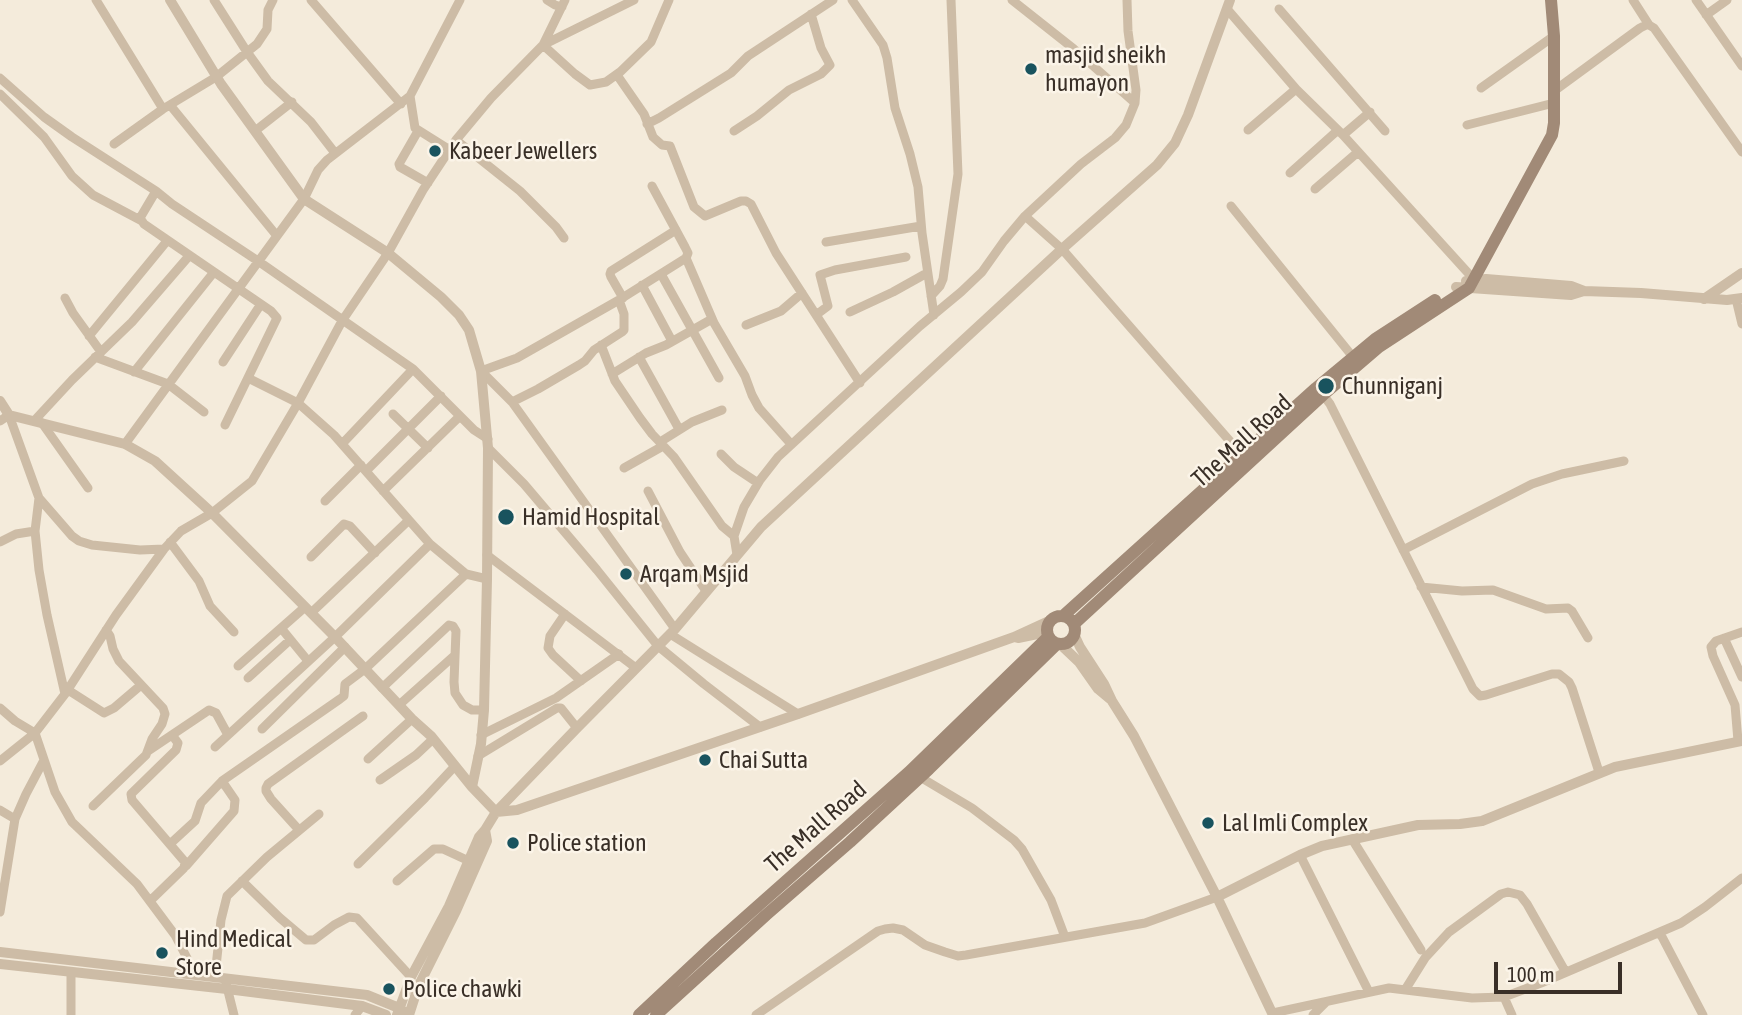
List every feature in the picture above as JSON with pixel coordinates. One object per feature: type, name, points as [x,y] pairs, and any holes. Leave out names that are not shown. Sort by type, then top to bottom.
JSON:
[{"type":"main road","name":"The Mall Road","points":[[639,1015],[665,999],[766,915],[831,850],[921,771],[1054,632],[1242,455],[1320,391],[1467,282],[1552,135],[1554,36],[1551,0]]},
{"type":"main road","name":"The Mall Road","points":[[1054,632],[1069,641],[1074,629],[1353,357],[1375,340],[1467,282]]},
{"type":"main road","points":[[1054,632],[1071,620],[1074,629]]},
{"type":"main road","name":"The Mall Road","points":[[656,1015],[665,999]]},
{"type":"street","points":[[96,0],[167,107],[277,236]]},
{"type":"street","points":[[170,0],[216,77],[304,199],[388,253],[441,297],[469,330],[481,371],[488,444],[484,710],[472,787]]},
{"type":"street","points":[[214,0],[268,81],[312,122],[335,153]]},
{"type":"street","points":[[114,144],[216,77],[257,44],[265,34],[268,10],[274,0]]},
{"type":"street","points":[[311,0],[401,104]]},
{"type":"street","points":[[125,444],[304,199],[318,170],[335,153],[410,96],[460,0]]},
{"type":"street","points":[[547,0],[555,5],[564,3]]},
{"type":"street","points":[[0,761],[35,733],[167,546],[181,531],[212,513],[252,481],[342,321],[388,253],[456,140],[491,97],[543,46],[634,0]]},
{"type":"street","points":[[543,46],[590,85],[606,82],[651,42],[669,0]]},
{"type":"street","points":[[647,124],[731,73],[748,56],[833,0]]},
{"type":"street","points":[[852,0],[883,46],[887,58],[895,108],[918,187],[934,315]]},
{"type":"street","points":[[931,296],[943,279],[958,174],[951,0]]},
{"type":"street","points":[[1012,0],[1074,49],[1135,103]]},
{"type":"street","points":[[737,555],[734,536],[744,508],[758,483],[778,457],[982,272],[1025,216],[1080,164],[1115,138],[1126,125],[1135,103],[1136,90],[1127,0]]},
{"type":"street","points":[[1633,0],[1649,26]]},
{"type":"street","points":[[1696,0],[1742,66]]},
{"type":"street","points":[[1706,15],[1727,0]]},
{"type":"street","points":[[543,46],[564,3]]},
{"type":"street","points":[[1228,4],[1296,89],[1358,152],[1467,282],[1486,279],[1571,286],[1584,291],[1704,299],[1739,298],[1742,324]]},
{"type":"street","points":[[398,1011],[411,977],[449,906],[479,837],[496,812],[672,632],[761,527],[1157,165],[1174,143],[1188,115],[1228,4]]},
{"type":"street","points":[[1279,9],[1385,131]]},
{"type":"street","points":[[734,131],[789,90],[821,74],[830,65],[821,48],[811,14]]},
{"type":"street","points":[[1466,125],[1554,97],[1646,25],[1654,28],[1742,152]]},
{"type":"street","points":[[1482,88],[1554,36]]},
{"type":"street","points":[[620,72],[617,75],[645,114],[653,137],[662,145],[670,146],[694,207],[705,216],[740,201],[751,204],[776,253],[860,383]]},
{"type":"street","points":[[0,78],[44,117],[72,137],[156,191],[413,369],[488,444],[597,570],[658,646],[760,727]]},
{"type":"street","points":[[1248,130],[1296,89]]},
{"type":"street","points":[[0,94],[44,137],[72,176],[93,195],[142,221],[276,315],[278,318],[225,425]]},
{"type":"street","points":[[410,96],[413,122],[418,131],[450,150]]},
{"type":"street","points":[[255,131],[292,102]]},
{"type":"street","points":[[1290,173],[1370,113]]},
{"type":"street","points":[[418,131],[398,164],[428,183]]},
{"type":"street","points":[[456,140],[520,191],[564,238]]},
{"type":"street","points":[[1315,189],[1358,152]]},
{"type":"street","points":[[481,371],[517,358],[621,299],[686,258],[688,253],[652,186]]},
{"type":"street","points":[[142,221],[142,213],[156,191]]},
{"type":"street","points":[[1231,205],[1353,357]]},
{"type":"street","points":[[1025,216],[1062,249],[1242,455]]},
{"type":"street","points":[[826,242],[921,226]]},
{"type":"street","points":[[512,402],[579,365],[591,352],[624,330],[621,299],[611,271],[676,230]]},
{"type":"street","points":[[89,336],[167,241]]},
{"type":"street","points":[[38,422],[72,380],[132,322],[189,256]]},
{"type":"street","points":[[816,315],[828,306],[820,275],[906,257]]},
{"type":"street","points":[[686,258],[712,319],[746,376],[759,408],[791,443]]},
{"type":"street","points":[[134,372],[214,272]]},
{"type":"street","points":[[850,312],[927,273]]},
{"type":"street","points":[[1704,299],[1742,273]]},
{"type":"street","points":[[661,274],[719,378]]},
{"type":"street","points":[[642,285],[672,341]]},
{"type":"street","points":[[746,325],[781,311],[802,293]]},
{"type":"street","points":[[65,298],[98,355],[168,384],[204,412]]},
{"type":"street","points":[[223,362],[261,304]]},
{"type":"street","points":[[612,374],[712,319]]},
{"type":"street","points":[[601,345],[615,381],[640,418],[689,476],[722,526],[734,536]]},
{"type":"street","points":[[639,357],[679,429]]},
{"type":"street","points":[[342,444],[413,369]]},
{"type":"street","points":[[481,371],[512,402],[672,632],[798,714]]},
{"type":"street","points":[[248,378],[298,403],[334,435],[430,544],[466,574],[487,579]]},
{"type":"street","points":[[1320,391],[1334,413],[1473,689],[1480,696],[1486,695],[1559,674],[1572,688],[1599,772]]},
{"type":"street","points":[[325,501],[408,429],[441,396]]},
{"type":"street","points":[[0,401],[4,418],[39,498],[72,536],[92,545],[129,549],[167,546]]},
{"type":"street","points":[[624,468],[662,444],[679,429],[722,410]]},
{"type":"street","points":[[393,414],[428,448]]},
{"type":"street","points":[[383,491],[460,416]]},
{"type":"street","points":[[4,418],[38,422],[125,444],[155,461],[212,513],[345,647],[433,740],[496,812]]},
{"type":"street","points":[[38,422],[88,488]]},
{"type":"street","points":[[721,454],[734,467],[758,483]]},
{"type":"street","points":[[1403,550],[1532,484],[1562,474],[1624,461]]},
{"type":"street","points":[[648,491],[680,552],[706,592]]},
{"type":"street","points":[[39,498],[35,531],[47,615],[66,692],[104,713],[141,685]]},
{"type":"street","points":[[238,666],[375,553],[409,520]]},
{"type":"street","points":[[311,557],[344,524],[350,526],[375,553]]},
{"type":"street","points":[[0,542],[16,534],[35,531]]},
{"type":"street","points":[[215,747],[335,637],[430,544]]},
{"type":"street","points":[[167,546],[200,581],[210,606],[234,632]]},
{"type":"street","points":[[487,555],[636,668]]},
{"type":"street","points":[[170,844],[195,821],[204,798],[222,781],[344,696],[345,684],[365,669],[466,574]]},
{"type":"street","points":[[1422,587],[1462,591],[1493,590],[1546,608],[1568,608],[1588,638]]},
{"type":"street","points":[[565,614],[550,636],[548,648],[581,681]]},
{"type":"street","points":[[383,688],[449,625],[456,631],[455,693],[463,705],[472,710],[484,710]]},
{"type":"street","points":[[281,628],[308,661]]},
{"type":"street","points":[[1074,629],[1085,656],[1134,736],[1217,897],[1273,1014],[1389,989],[1472,998],[1504,997],[1687,920],[1742,878]]},
{"type":"street","points":[[106,630],[119,661],[163,708],[165,714],[162,724],[152,739],[148,752]]},
{"type":"street","points":[[496,812],[517,810],[1014,637],[1054,632],[1098,689],[1112,701]]},
{"type":"street","points":[[756,1015],[878,931],[885,929],[903,930],[925,945],[958,956],[1156,920],[1217,897],[1322,846],[1418,825],[1482,821],[1615,766],[1740,741],[1735,705],[1711,647],[1716,640],[1742,632]]},
{"type":"street","points":[[1724,638],[1742,677]]},
{"type":"street","points":[[248,678],[290,640]]},
{"type":"street","points":[[262,729],[345,647]]},
{"type":"street","points":[[399,705],[455,654]]},
{"type":"street","points":[[481,736],[556,698],[618,654]]},
{"type":"street","points":[[0,708],[35,733],[55,792],[72,822],[137,884],[175,935],[192,974]]},
{"type":"street","points":[[478,756],[557,708],[564,711],[577,728]]},
{"type":"street","points":[[93,806],[148,752],[209,710],[216,713],[228,735]]},
{"type":"street","points":[[299,830],[271,799],[266,788],[363,716]]},
{"type":"street","points":[[368,759],[412,719]]},
{"type":"street","points":[[172,735],[177,743],[176,750],[131,794],[132,800],[186,866]]},
{"type":"street","points":[[380,780],[433,740]]},
{"type":"street","points":[[0,912],[15,819],[44,760]]},
{"type":"street","points":[[358,864],[455,766]]},
{"type":"street","points":[[921,771],[1014,840],[1051,900],[1065,936]]},
{"type":"street","points":[[150,901],[186,866],[234,811],[235,800],[222,781]]},
{"type":"street","points":[[0,810],[15,819]]},
{"type":"street","points":[[234,1015],[227,989],[220,977],[225,900],[242,881],[318,814]]},
{"type":"street","points":[[0,962],[192,974],[368,995],[409,1015],[418,987],[487,841],[485,830]]},
{"type":"street","points":[[1352,839],[1421,950]]},
{"type":"street","points":[[397,881],[434,849],[443,849],[469,861]]},
{"type":"street","points":[[1300,855],[1368,992]]},
{"type":"street","points":[[242,881],[306,940],[314,940],[349,917],[357,918],[411,977]]},
{"type":"street","points":[[1405,990],[1425,958],[1449,932],[1501,894],[1508,892],[1520,895],[1527,904],[1565,971]]},
{"type":"street","points":[[1660,933],[1703,1015]]},
{"type":"street","points":[[0,962],[227,989],[386,1015]]},
{"type":"street","points":[[71,972],[71,1015]]},
{"type":"street","points":[[1504,997],[1512,1015]]},
{"type":"street","points":[[1313,1015],[1328,1001]]},
{"type":"place","name":"masjid sheikh humayon","points":[[1031,69]]},
{"type":"place","name":"Kabeer Jewellers","points":[[435,151]]},
{"type":"place","name":"Chunniganj","points":[[1326,386]]},
{"type":"place","name":"Hamid Hospital","points":[[506,517]]},
{"type":"place","name":"Arqam Msjid","points":[[626,574]]},
{"type":"place","name":"Chai Sutta","points":[[705,760]]},
{"type":"place","name":"Lal Imli Complex","points":[[1208,823]]},
{"type":"place","name":"Police station","points":[[513,843]]},
{"type":"place","name":"Hind Medical Store","points":[[162,953]]},
{"type":"place","name":"Police chawki","points":[[389,989]]}]
